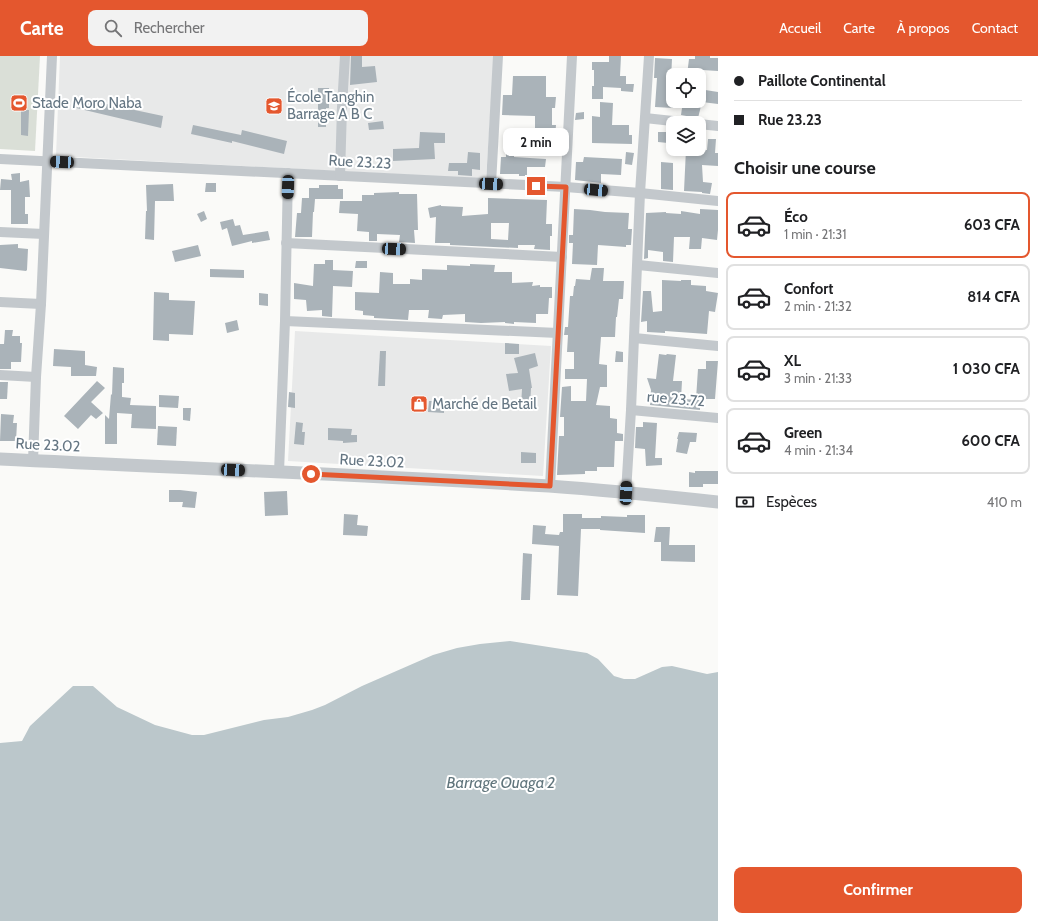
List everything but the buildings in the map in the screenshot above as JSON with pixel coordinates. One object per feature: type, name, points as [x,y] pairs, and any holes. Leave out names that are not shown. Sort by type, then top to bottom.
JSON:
[{"type":"street","points":[[33,461],[52,56]]},
{"type":"street","points":[[340,176],[342,107],[346,56]]},
{"type":"street","points":[[491,184],[498,56]]},
{"type":"street","points":[[550,486],[572,56]]},
{"type":"street","points":[[626,493],[638,265],[640,193],[649,56]]},
{"type":"street","points":[[645,118],[666,120]]},
{"type":"street","points":[[706,125],[718,126]]},
{"type":"street","name":"Rue 23.23","points":[[0,159],[566,187],[718,201]]},
{"type":"street","points":[[280,472],[288,173]]},
{"type":"street","points":[[0,232],[44,234]]},
{"type":"street","points":[[286,244],[562,258]]},
{"type":"street","points":[[638,265],[718,273]]},
{"type":"street","points":[[0,302],[41,304]]},
{"type":"street","points":[[285,321],[558,333]]},
{"type":"street","points":[[634,338],[718,346]]},
{"type":"street","points":[[0,375],[36,377]]},
{"type":"street","name":"rue 23.72","points":[[631,410],[718,418]]},
{"type":"street","name":"Rue 23.02","points":[[0,459],[550,486],[718,502]]},
{"type":"shaded area","name":"Stade Moro Naba","points":[[0,56],[40,56],[35,151],[0,149]]},
{"type":"shaded area","name":"École Tanghin Barrage A B C","points":[[60,56],[494,56],[486,179],[56,156]]},
{"type":"shaded area","name":"Marché de Betail","points":[[295,331],[551,346],[543,476],[288,461]]},
{"type":"water","name":"Barrage Ouaga 2","points":[[510,641],[587,653],[598,659],[614,676],[624,679],[635,679],[662,667],[672,666],[707,674],[718,672],[718,921],[0,921],[0,743],[22,741],[30,726],[73,686],[93,686],[117,707],[155,725],[192,735],[204,735],[264,720],[288,717],[312,710],[433,655],[457,648]]},
{"type":"place","name":"Stade Moro Naba","points":[[19,103]]},
{"type":"place","name":"École Tanghin Barrage A B C","points":[[274,106]]},
{"type":"place","name":"Marché de Betail","points":[[419,404]]},
{"type":"route","points":[[311,474],[550,486],[566,187],[536,186]]}]
